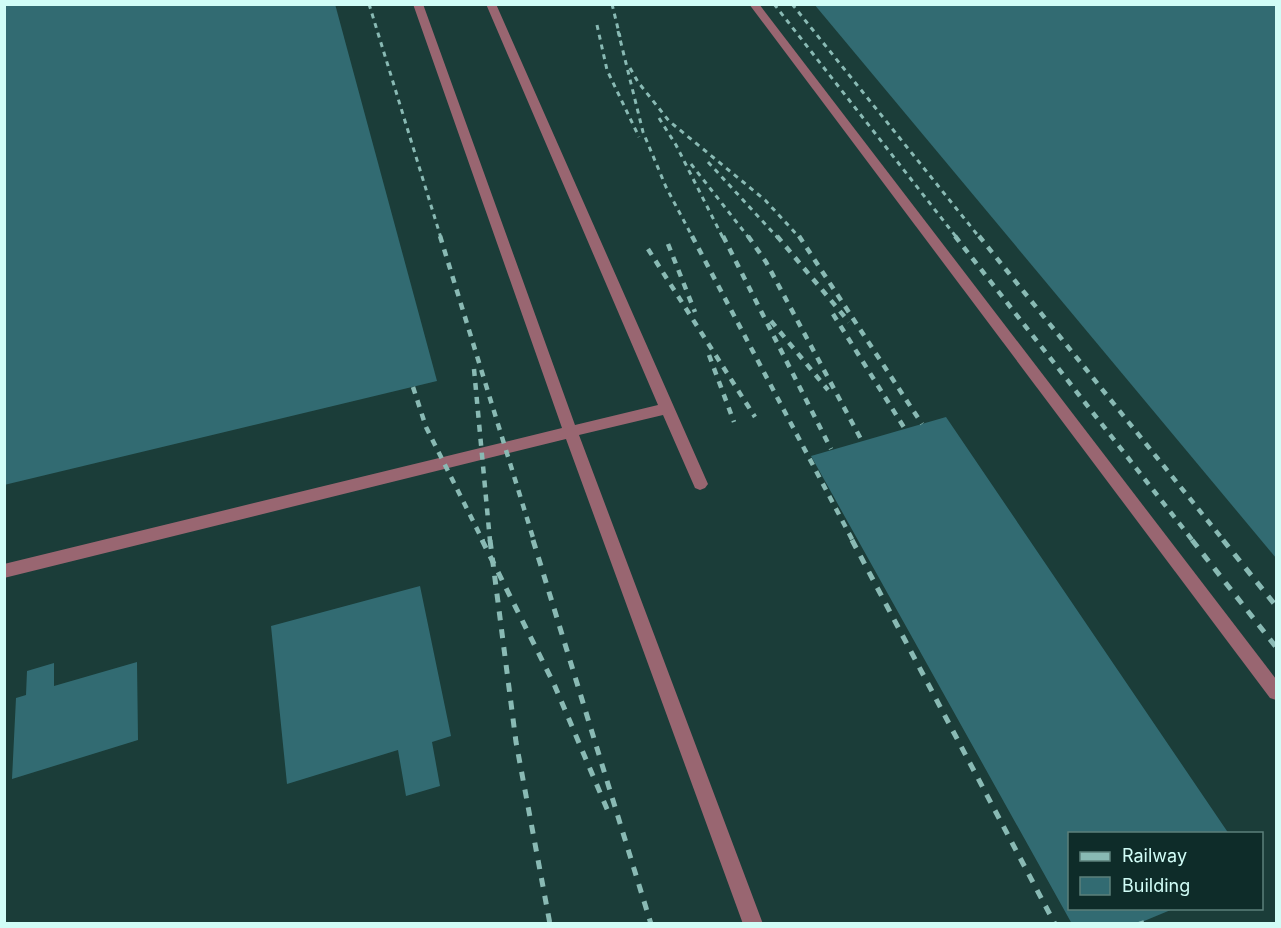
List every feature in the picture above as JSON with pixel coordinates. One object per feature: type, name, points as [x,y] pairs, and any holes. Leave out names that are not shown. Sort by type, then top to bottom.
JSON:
[{"type":"lane","points":[[418,4],[570,431],[753,924]]},
{"type":"lane","points":[[491,4],[700,484]]},
{"type":"lane","points":[[754,4],[1276,692]]},
{"type":"lane","points":[[4,571],[667,408]]},
{"type":"shaded area","points":[[5,5],[1276,5],[1276,923],[5,924]]},
{"type":"building","points":[[4,4],[335,4],[437,381],[4,485]]},
{"type":"building","points":[[814,4],[1276,4],[1276,558]]},
{"type":"building","points":[[946,417],[1228,832],[1068,832],[1068,910],[1171,910],[1137,924],[1072,924],[811,456]]},
{"type":"building","points":[[420,586],[451,736],[432,742],[440,786],[406,796],[398,750],[287,784],[271,626]]},
{"type":"building","points":[[137,662],[138,740],[12,779],[16,698],[26,695],[27,671],[54,663],[54,686]]},
{"type":"railway","points":[[369,4],[441,238]]},
{"type":"railway","points":[[612,4],[620,37]]},
{"type":"railway","points":[[774,4],[957,238]]},
{"type":"railway","points":[[792,4],[980,238]]},
{"type":"railway","points":[[597,25],[607,70],[639,137]]},
{"type":"railway","points":[[618,31],[643,132],[666,187],[693,238]]},
{"type":"railway","points":[[630,68],[638,82],[669,121],[765,200],[800,238]]},
{"type":"railway","points":[[659,118],[676,145],[723,238]]},
{"type":"railway","points":[[708,162],[778,238]]},
{"type":"railway","points":[[691,164],[749,238]]},
{"type":"railway","points":[[440,236],[534,541]]},
{"type":"railway","points":[[692,236],[853,541]]},
{"type":"railway","points":[[723,236],[831,449]]},
{"type":"railway","points":[[748,236],[766,262],[862,441]]},
{"type":"railway","points":[[777,236],[849,322]]},
{"type":"railway","points":[[799,236],[922,424]]},
{"type":"railway","points":[[955,236],[1193,541]]},
{"type":"railway","points":[[979,236],[1224,541]]},
{"type":"railway","points":[[668,244],[695,312]]},
{"type":"railway","points":[[648,249],[755,417]]},
{"type":"railway","points":[[833,314],[905,429]]},
{"type":"railway","points":[[771,321],[828,390]]},
{"type":"railway","points":[[709,355],[734,422]]},
{"type":"railway","points":[[474,369],[490,541]]},
{"type":"railway","points":[[413,387],[426,427],[483,541]]},
{"type":"railway","points":[[482,540],[493,562]]},
{"type":"railway","points":[[490,540],[493,562]]},
{"type":"railway","points":[[533,540],[651,924]]},
{"type":"railway","points":[[852,540],[1055,924]]},
{"type":"railway","points":[[1192,540],[1276,647]]},
{"type":"railway","points":[[1223,540],[1276,606]]},
{"type":"railway","points":[[493,562],[554,684],[610,816]]},
{"type":"railway","points":[[493,562],[516,742],[550,924]]}]
